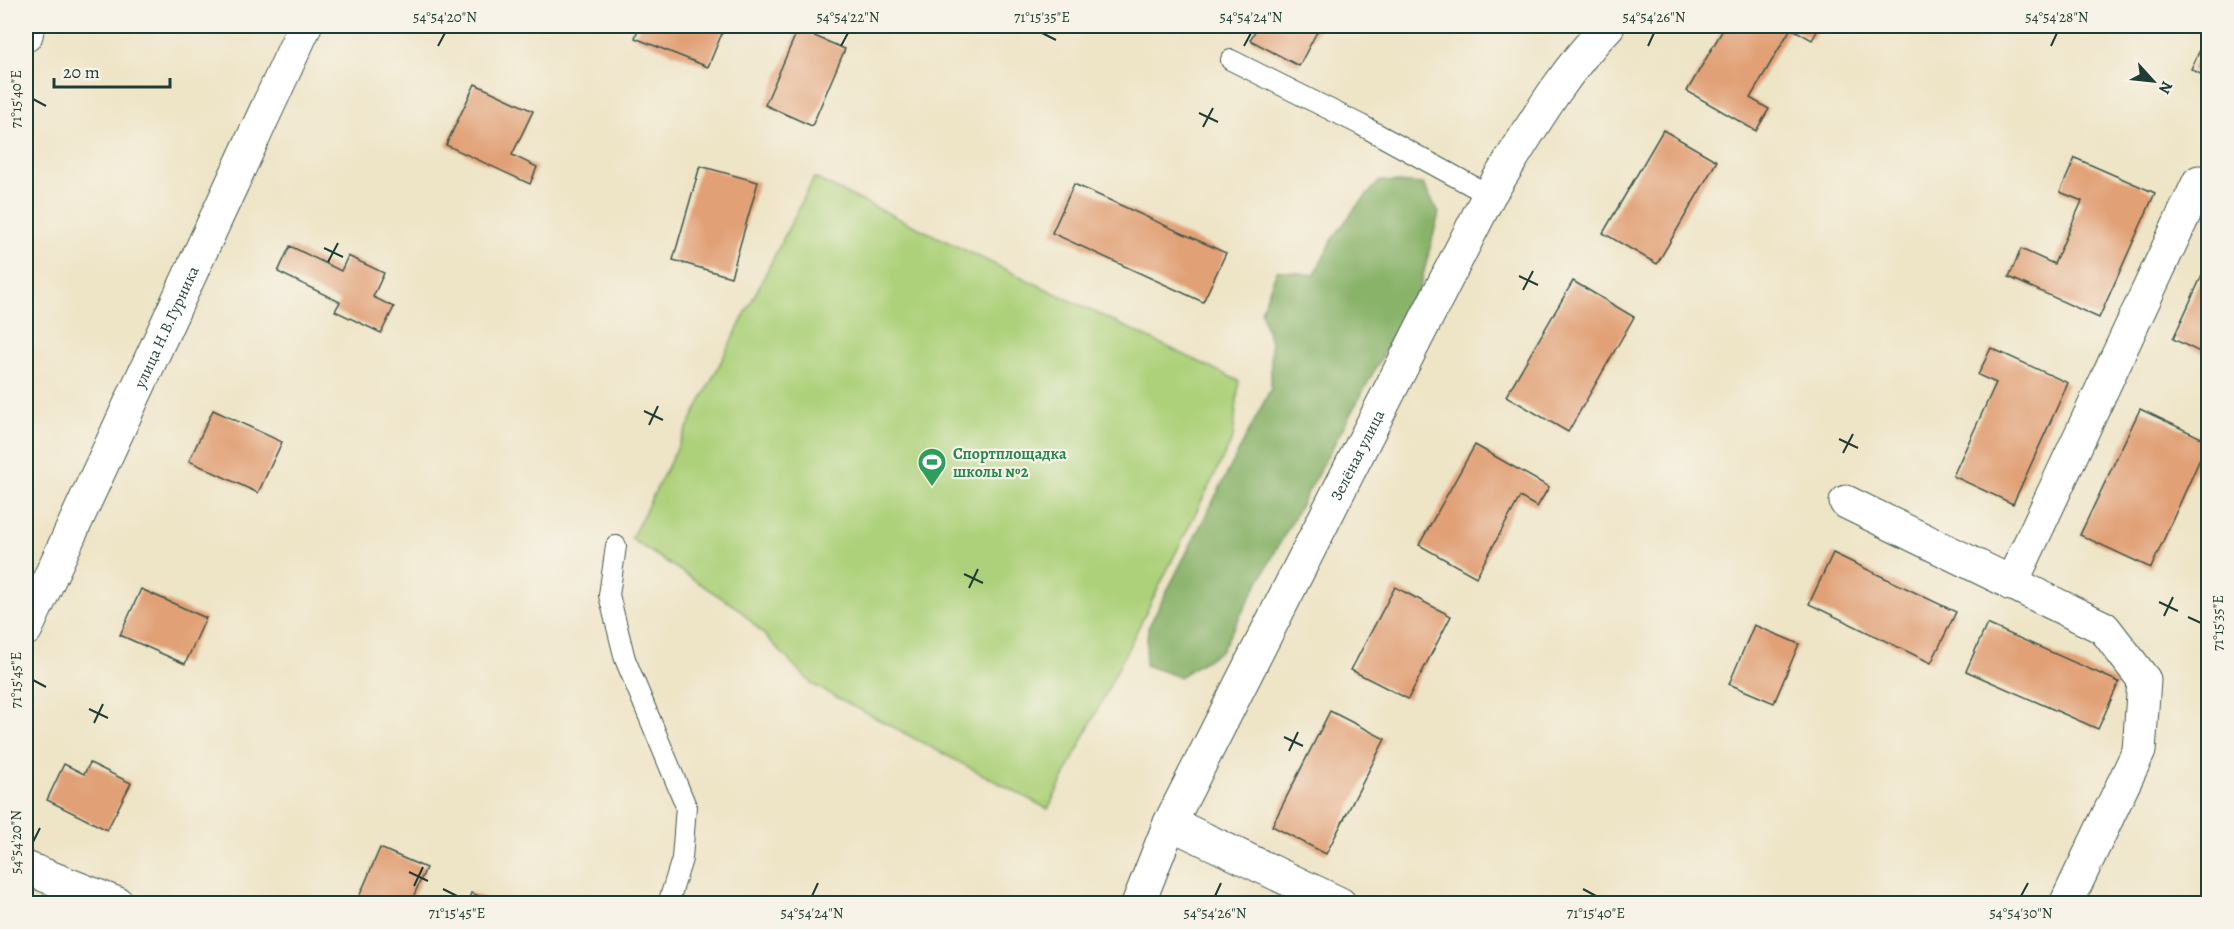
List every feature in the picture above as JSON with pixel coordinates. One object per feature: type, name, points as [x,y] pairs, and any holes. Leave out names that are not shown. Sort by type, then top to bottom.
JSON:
[{"type":"street","points":[[26,35],[28,26]]},
{"type":"street","name":"улица Н.В.Гурника","points":[[26,629],[305,26]]},
{"type":"street","name":"Зелёная улица","points":[[1137,903],[1170,823],[1489,195],[1542,111],[1588,46],[1608,26]]},
{"type":"street","points":[[2011,584],[2199,182]]},
{"type":"street","points":[[1846,502],[2104,628],[2144,680],[2139,751],[2066,903]]},
{"type":"street","points":[[1170,823],[1340,903]]},
{"type":"street","points":[[26,868],[118,903]]},
{"type":"lane","points":[[1231,60],[1361,125],[1489,195]]},
{"type":"lane","points":[[616,546],[609,595],[625,659],[686,806],[682,859],[668,903]]},
{"type":"green space","name":"Спортплощадка школы №2","points":[[814,178],[1239,381],[1233,438],[1048,809],[813,685],[739,609],[631,539]]},
{"type":"green space","points":[[1380,181],[1423,184],[1439,213],[1420,287],[1221,651],[1179,677],[1145,665],[1148,628],[1271,388],[1271,343],[1261,311],[1277,270],[1314,275],[1334,237],[1356,207]]},
{"type":"building","points":[[639,26],[725,26],[708,67],[635,38]]},
{"type":"building","points":[[1258,26],[1320,26],[1299,66],[1250,40]]},
{"type":"building","points":[[1725,26],[1820,26],[1812,40],[1791,28],[1750,98],[1769,109],[1756,131],[1687,91]]},
{"type":"building","points":[[798,29],[845,49],[812,126],[765,105]]},
{"type":"building","points":[[2208,33],[2208,78],[2191,69]]},
{"type":"building","points":[[475,84],[533,111],[512,155],[537,167],[530,184],[446,145]]},
{"type":"building","points":[[1663,130],[1717,161],[1657,264],[1603,233]]},
{"type":"building","points":[[2075,158],[2155,193],[2099,318],[2009,277],[2021,249],[2054,264],[2082,201],[2060,192]]},
{"type":"building","points":[[700,166],[758,182],[731,277],[673,260]]},
{"type":"building","points":[[1074,184],[1226,253],[1203,302],[1052,233]]},
{"type":"building","points":[[290,246],[341,271],[348,256],[384,273],[373,297],[394,307],[381,333],[335,311],[340,302],[278,272]]},
{"type":"building","points":[[2208,262],[2208,356],[2173,339]]},
{"type":"building","points":[[1573,281],[1634,317],[1568,432],[1506,396]]},
{"type":"building","points":[[1991,348],[2068,383],[2013,504],[1953,476],[1996,383],[1978,375]]},
{"type":"building","points":[[2140,409],[2208,441],[2151,568],[2080,535]]},
{"type":"building","points":[[213,410],[282,442],[258,493],[189,461]]},
{"type":"building","points":[[1475,445],[1549,487],[1537,507],[1520,497],[1476,577],[1419,545]]},
{"type":"building","points":[[1833,553],[1956,612],[1931,663],[1809,604]]},
{"type":"building","points":[[1395,587],[1451,616],[1408,699],[1351,670]]},
{"type":"building","points":[[141,589],[206,618],[185,664],[120,635]]},
{"type":"building","points":[[1987,624],[2119,682],[2098,729],[1966,671]]},
{"type":"building","points":[[1754,625],[1799,644],[1774,703],[1729,684]]},
{"type":"building","points":[[1330,711],[1385,739],[1326,854],[1272,826]]},
{"type":"building","points":[[90,763],[131,783],[107,830],[47,800],[64,764],[84,774]]},
{"type":"building","points":[[380,848],[426,868],[410,904],[356,904]]},
{"type":"building","points":[[471,893],[497,903],[497,904],[467,904]]},
{"type":"place","name":"Спортплощадка школы №2","points":[[932,488]]}]
